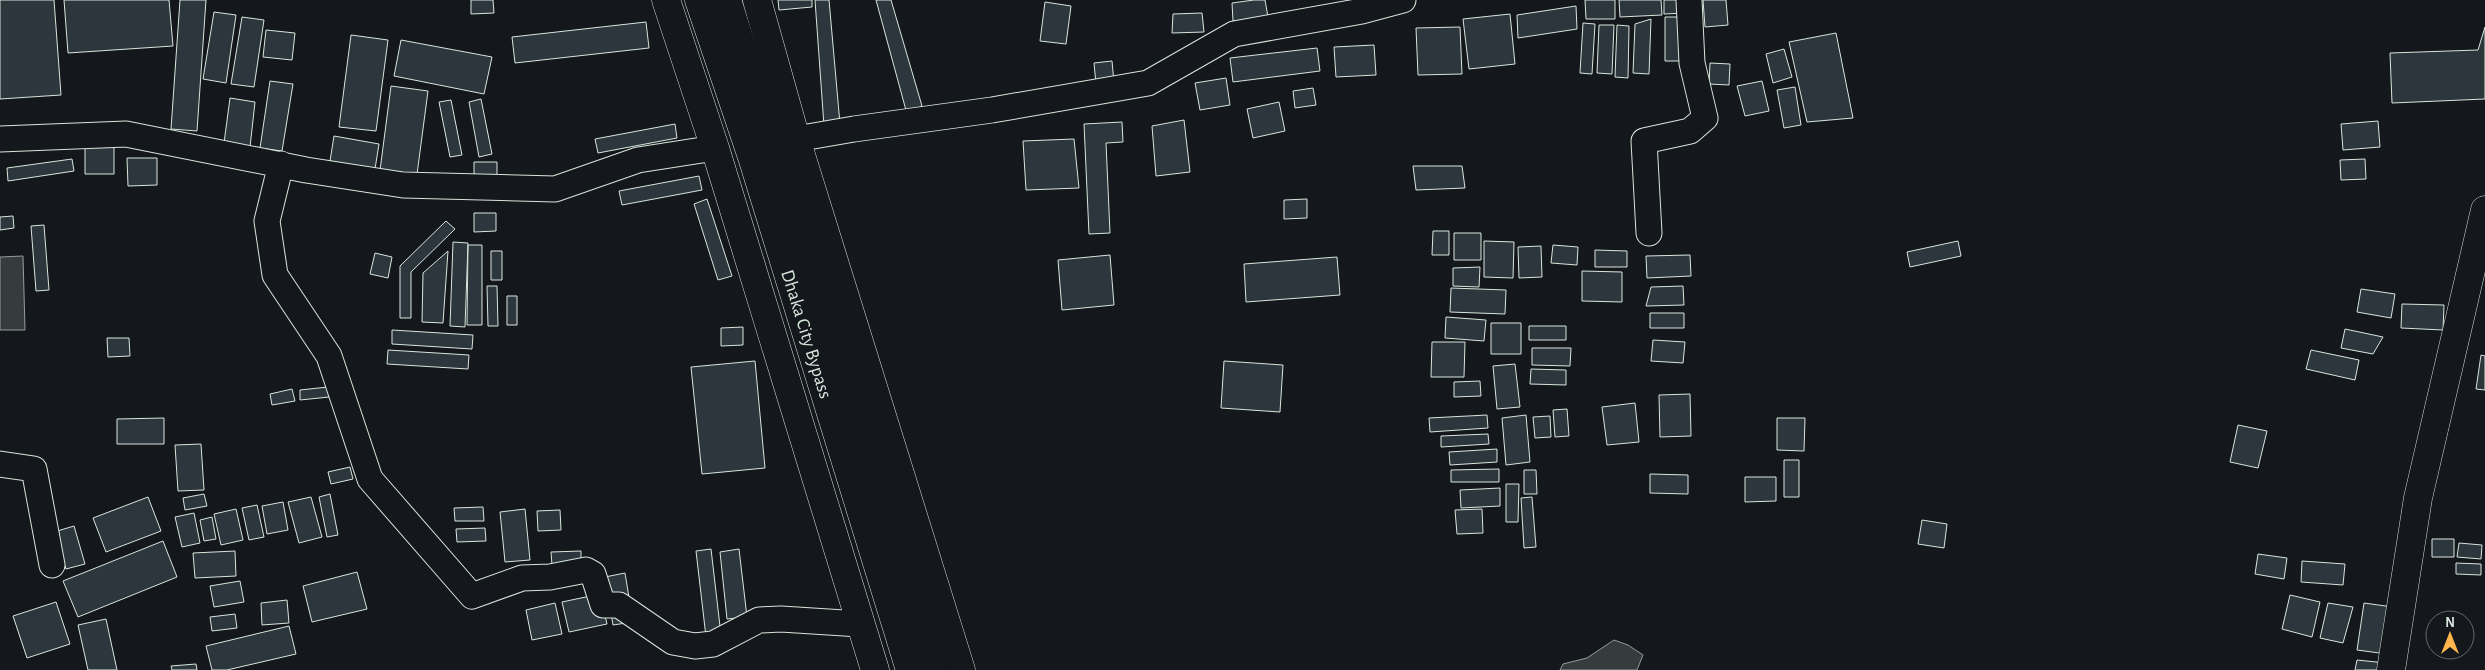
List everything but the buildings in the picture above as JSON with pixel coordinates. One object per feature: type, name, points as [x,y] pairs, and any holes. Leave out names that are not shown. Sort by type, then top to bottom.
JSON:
[{"type":"main road","points":[[666,0],[715,148],[875,670]]},
{"type":"main road","name":"Dhaka City Bypass","points":[[699,0],[752,157],[910,670]]},
{"type":"main road","name":"Dhaka City Bypass","points":[[727,0],[936,670]]},
{"type":"main road","points":[[757,0],[796,139],[961,670]]},
{"type":"main road","points":[[2391,670],[2418,498],[2485,210]]},
{"type":"street","points":[[796,139],[992,110],[1148,83],[1234,34],[1362,11],[1403,0]]},
{"type":"street","points":[[1649,233],[1644,141],[1690,131],[1705,118],[1692,63],[1689,0]]},
{"type":"street","points":[[0,138],[126,134],[403,185],[555,189],[638,160],[715,148]]},
{"type":"street","points":[[281,164],[268,221],[275,275],[329,356],[370,479],[472,596],[522,578],[550,577],[586,570],[593,574],[603,605],[619,605],[673,642],[695,646],[712,644],[760,620],[790,619],[860,624]]},
{"type":"street","points":[[0,464],[34,468],[52,565]]},
{"type":"shaded area","points":[[23,256],[25,330],[0,330],[0,257]]},
{"type":"shaded area","points":[[1614,640],[1628,645],[1643,655],[1637,670],[1560,670],[1563,664],[1587,658]]}]
